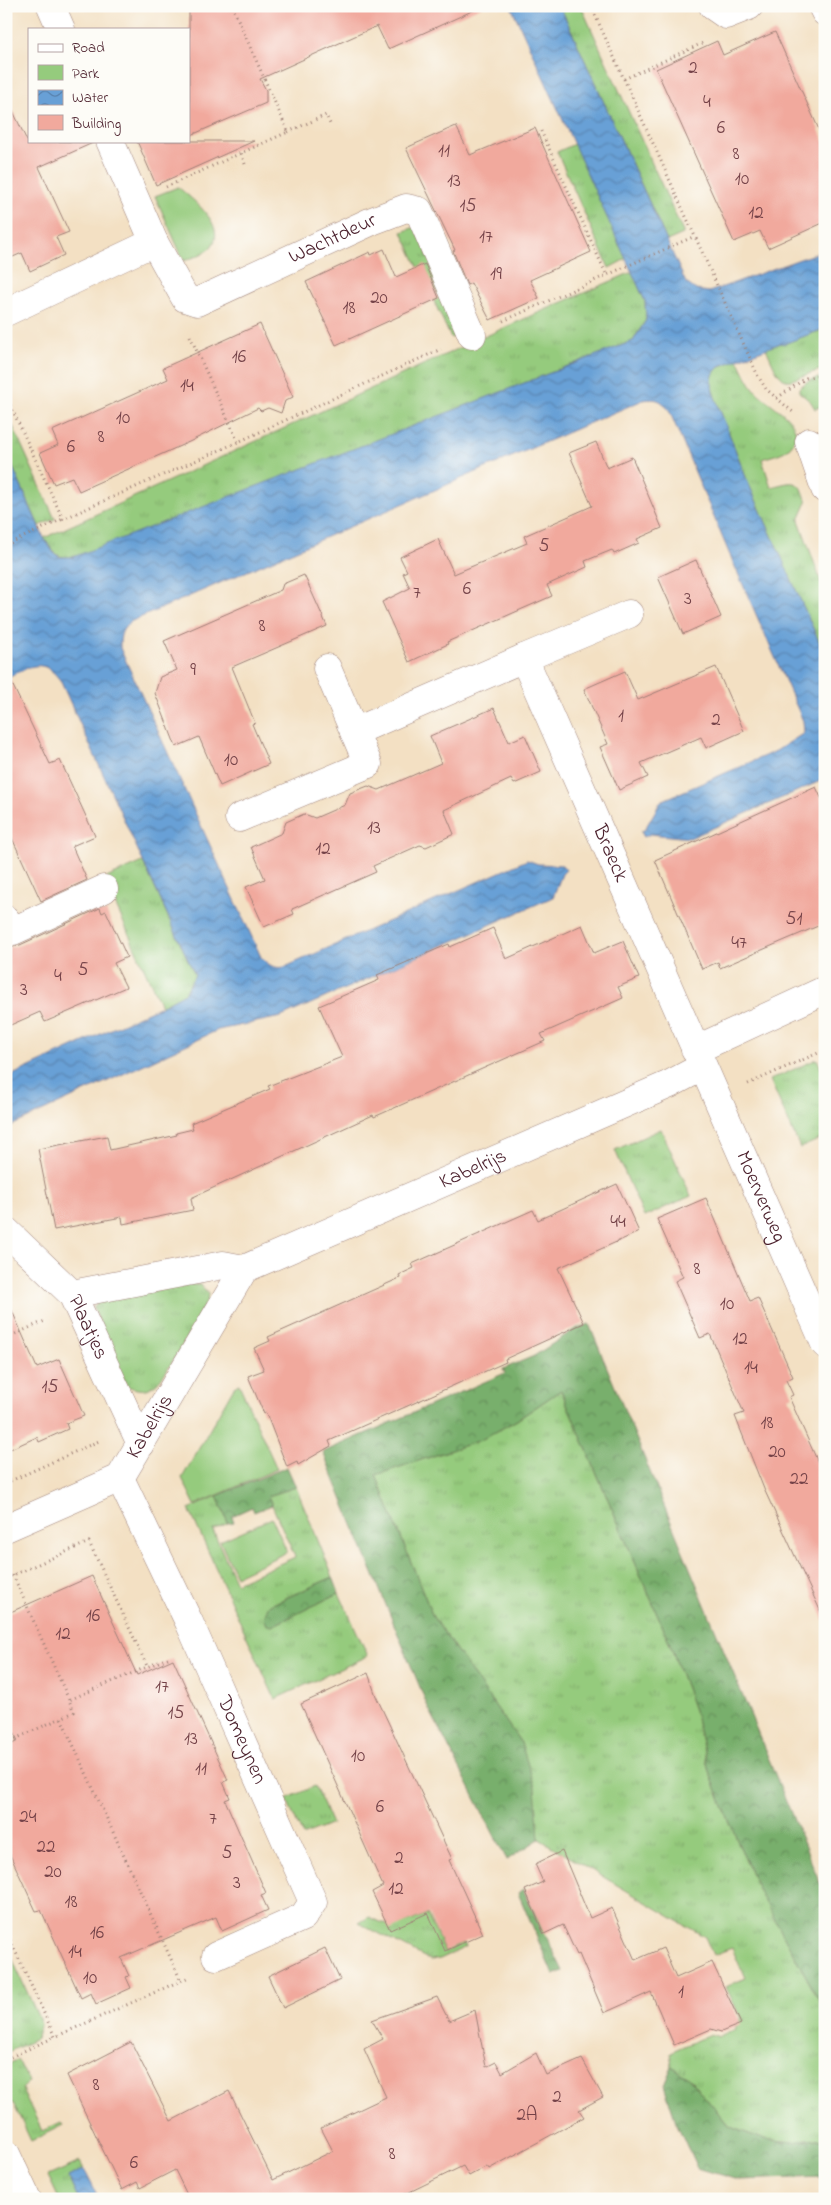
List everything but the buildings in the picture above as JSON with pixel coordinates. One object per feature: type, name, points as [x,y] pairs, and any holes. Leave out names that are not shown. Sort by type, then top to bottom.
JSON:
[{"type":"street","points":[[51,6],[61,28]]},
{"type":"street","points":[[822,6],[825,12]]},
{"type":"street","points":[[110,142],[154,242],[185,298],[191,301]]},
{"type":"street","name":"Wachtdeur","points":[[191,301],[197,302],[406,208],[419,211],[472,335]]},
{"type":"street","points":[[6,312],[154,242]]},
{"type":"street","points":[[809,442],[825,489]]},
{"type":"street","points":[[354,732],[630,614]]},
{"type":"street","name":"Braeck","points":[[524,658],[698,1058]]},
{"type":"street","points":[[238,818],[368,764],[327,668]]},
{"type":"street","points":[[6,920],[13,931],[104,889]]},
{"type":"street","name":"Kabelrijs","points":[[6,1528],[120,1478],[137,1435],[244,1269],[670,1084],[698,1058],[825,990]]},
{"type":"street","name":"Moerverweg","points":[[698,1058],[825,1344]]},
{"type":"street","name":"Plaatjes","points":[[6,1231],[75,1300],[137,1435]]},
{"type":"street","points":[[75,1300],[222,1265],[244,1269]]},
{"type":"street","name":"Domeynen","points":[[120,1478],[198,1645],[313,1902],[303,1917],[216,1956]]},
{"type":"street","points":[[6,2154],[27,2199]]},
{"type":"path","points":[[232,6],[288,132]]},
{"type":"path","points":[[591,6],[758,376],[766,389],[792,410],[801,422],[809,442]]},
{"type":"path","points":[[624,79],[717,36],[729,9]]},
{"type":"path","points":[[136,200],[326,115],[331,126]]},
{"type":"path","points":[[541,131],[607,276]]},
{"type":"path","points":[[241,153],[245,164]]},
{"type":"path","points":[[6,545],[695,236]]},
{"type":"path","points":[[191,301],[184,323],[238,442]]},
{"type":"path","points":[[777,398],[806,378],[825,374]]},
{"type":"path","points":[[6,396],[63,519]]},
{"type":"path","points":[[716,1098],[825,1050]]},
{"type":"path","points":[[6,1338],[75,1300]]},
{"type":"path","points":[[6,1483],[137,1435]]},
{"type":"path","points":[[6,1578],[89,1542],[146,1666]]},
{"type":"path","points":[[6,1743],[74,1712],[13,1575]]},
{"type":"path","points":[[69,1700],[198,1645]]},
{"type":"path","points":[[61,1718],[181,1981]]},
{"type":"path","points":[[6,1931],[54,2038]]},
{"type":"path","points":[[6,2059],[209,1968],[216,1956]]},
{"type":"green space","points":[[560,6],[581,6],[683,234],[667,241]]},
{"type":"green space","points":[[574,144],[626,259],[609,268],[557,152]]},
{"type":"green space","points":[[178,187],[200,206],[213,223],[215,232],[215,241],[209,249],[184,261],[155,196]]},
{"type":"green space","points":[[415,227],[463,333],[451,338],[402,232]]},
{"type":"green space","points":[[632,272],[645,301],[646,320],[633,341],[83,554],[69,557],[59,556],[52,550],[44,538],[508,326]]},
{"type":"green space","points":[[821,330],[825,331],[825,369],[794,379],[783,379],[766,348]]},
{"type":"green space","points":[[738,359],[746,376],[757,392],[786,416],[792,423],[795,431],[795,439],[790,447],[781,453],[762,459],[771,487],[785,483],[795,483],[801,489],[807,502],[799,520],[825,593],[825,655],[747,480],[713,392],[712,378],[716,369]]},
{"type":"green space","points":[[825,376],[825,405],[815,409],[811,402],[799,392],[799,388],[808,381]]},
{"type":"green space","points":[[6,411],[55,519],[39,526],[6,452]]},
{"type":"green space","points":[[143,862],[195,975],[185,993],[161,1006],[104,879]]},
{"type":"green space","points":[[817,1059],[825,1077],[825,1137],[800,1148],[770,1080]]},
{"type":"green space","points":[[661,1129],[691,1196],[644,1217],[615,1150]]},
{"type":"green space","points":[[189,1284],[200,1284],[208,1294],[207,1300],[174,1360],[159,1381],[150,1388],[140,1389],[127,1386],[93,1307],[99,1301]]},
{"type":"green space","points":[[589,1324],[825,1895],[825,2011],[758,1889],[737,1840],[709,1771],[694,1710],[668,1639],[561,1390],[517,1420],[481,1440],[376,1475],[433,1617],[521,1743],[535,1787],[539,1839],[507,1860],[428,1707],[323,1452],[505,1373],[503,1369],[534,1356],[575,1329]]},
{"type":"green space","points":[[239,1384],[277,1469],[195,1505],[182,1478],[234,1387]]},
{"type":"green space","points":[[561,1390],[668,1639],[694,1710],[709,1771],[737,1840],[758,1889],[825,2011],[825,2138],[793,2142],[763,2139],[730,2127],[688,2077],[672,2066],[670,2052],[711,2034],[720,2037],[735,2029],[738,2020],[741,2019],[726,1987],[745,1978],[732,1948],[713,1955],[705,1937],[539,1839],[521,1743],[433,1617],[376,1475],[481,1440],[517,1420]]},
{"type":"green space","points":[[287,1467],[296,1487],[268,1496],[272,1505],[254,1512],[252,1507],[232,1516],[234,1522],[228,1523],[217,1496]]},
{"type":"green space","points":[[296,1487],[333,1577],[268,1606],[272,1626],[339,1593],[368,1656],[275,1699],[189,1509],[217,1496],[228,1523],[213,1530],[236,1583],[295,1557],[268,1496]]},
{"type":"green space","points":[[272,1518],[287,1552],[236,1576],[220,1541]]},
{"type":"green space","points":[[333,1577],[339,1593],[272,1626],[267,1625],[264,1618],[268,1606]]},
{"type":"green space","points":[[315,1786],[332,1824],[303,1836],[286,1799]]},
{"type":"green space","points":[[523,1889],[563,1971],[553,1975],[518,1893]]},
{"type":"green space","points":[[427,1914],[445,1952],[464,1943],[466,1947],[440,1959],[430,1960],[359,1923],[369,1917],[385,1923],[398,1924]]},
{"type":"green space","points":[[6,1945],[41,2023],[36,2039],[6,2053]]},
{"type":"green space","points":[[18,2060],[29,2082],[22,2089],[42,2131],[61,2122],[63,2125],[31,2141],[13,2103],[9,2104],[6,2097],[8,2093],[7,2078],[11,2062]]},
{"type":"green space","points":[[672,2066],[688,2077],[730,2127],[763,2139],[792,2142],[825,2138],[825,2177],[738,2180],[697,2168],[676,2122],[664,2085]]},
{"type":"green space","points":[[80,2162],[84,2169],[68,2177],[78,2199],[56,2199],[58,2197],[48,2176]]},
{"type":"water","points":[[511,6],[560,6],[686,283],[696,290],[709,292],[825,250],[825,331],[821,330],[784,344],[781,343],[720,366],[713,375],[712,381],[713,392],[747,480],[825,655],[825,779],[690,838],[650,834],[644,837],[641,832],[645,829],[661,801],[776,751],[804,733],[803,721],[669,410],[658,400],[643,400],[132,621],[125,627],[121,636],[120,648],[261,957],[269,964],[274,967],[285,967],[527,860],[538,864],[562,865],[566,870],[562,874],[553,897],[281,1017],[218,1030],[11,1126],[6,1123],[6,1078],[165,1004],[185,993],[195,975],[60,680],[47,668],[41,666],[29,667],[6,678],[6,586],[8,572],[6,567],[6,452],[44,538],[54,553],[60,557],[73,557],[633,341],[646,320],[645,301]]},
{"type":"water","points":[[84,2169],[99,2199],[78,2199],[68,2177]]}]
